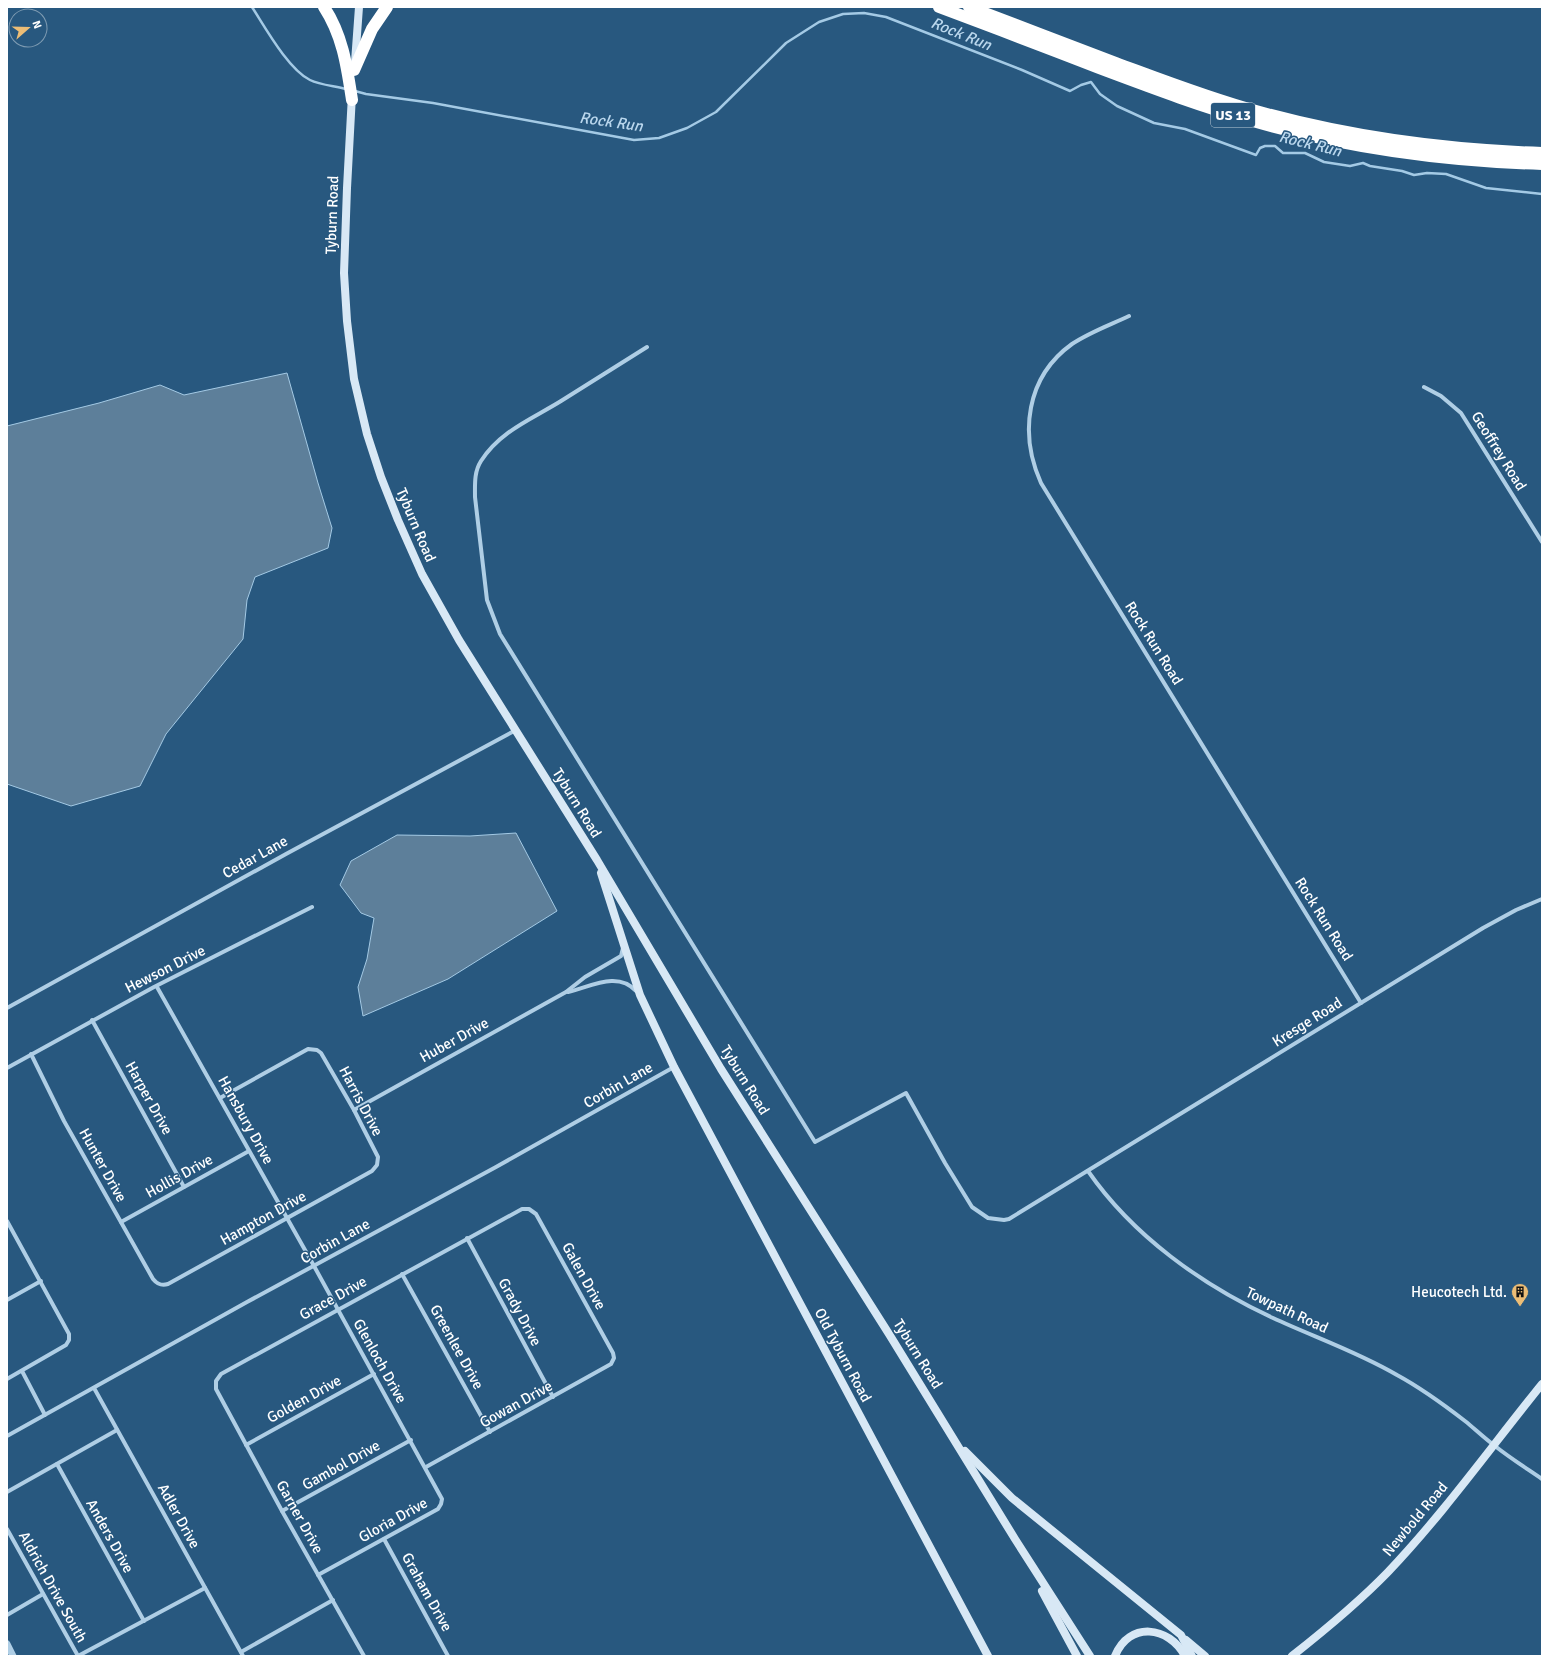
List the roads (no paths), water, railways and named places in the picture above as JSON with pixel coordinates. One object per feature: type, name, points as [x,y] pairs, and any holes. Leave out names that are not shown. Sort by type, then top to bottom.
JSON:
[{"type":"highway","points":[[324,7],[338,35],[350,70],[352,100]]},
{"type":"highway","points":[[350,70],[372,29],[387,7]]},
{"type":"highway","name":"US 13","points":[[939,7],[1183,99],[1281,129],[1360,146],[1425,156],[1542,164]]},
{"type":"highway","name":"US 13","points":[[969,7],[1179,87],[1284,119],[1397,142],[1455,148],[1542,153]]},
{"type":"main road","points":[[350,70],[359,7]]},
{"type":"main road","name":"Tyburn Road","points":[[352,100],[346,188],[344,273],[347,321],[354,379],[367,434],[381,477],[422,574],[459,640],[597,860],[721,1068],[952,1435],[1015,1539],[1090,1656]]},
{"type":"main road","name":"Old Tyburn Road","points":[[597,860],[640,995],[674,1067],[988,1656]]},
{"type":"main road","name":"Newbold Road","points":[[1292,1656],[1357,1602],[1416,1542],[1542,1384]]},
{"type":"main road","points":[[952,1435],[988,1476],[1012,1498],[1205,1656]]},
{"type":"main road","name":"Tyburn Road","points":[[1015,1539],[1078,1656]]},
{"type":"main road","points":[[1115,1656],[1120,1645],[1126,1640],[1134,1634],[1148,1631],[1163,1634],[1172,1640],[1178,1645],[1185,1656]]},
{"type":"main road","points":[[1181,1635],[1192,1656]]},
{"type":"street","name":"Rock Run Road","points":[[1130,316],[1093,332],[1077,341],[1059,356],[1046,372],[1036,391],[1028,417],[1029,448],[1034,466],[1041,483],[1361,1003]]},
{"type":"street","name":"Kresge Road","points":[[646,347],[560,402],[509,432],[493,445],[479,465],[475,478],[475,497],[488,600],[500,634],[815,1142],[906,1093],[945,1163],[970,1203],[980,1213],[988,1218],[1004,1220],[1009,1219],[1088,1172],[1485,926],[1542,899]]},
{"type":"street","name":"Geoffrey Road","points":[[1424,386],[1441,396],[1461,413],[1542,542]]},
{"type":"street","name":"Cedar Lane","points":[[7,1008],[286,854],[516,730]]},
{"type":"street","name":"Hewson Drive","points":[[7,1068],[92,1020],[312,907]]},
{"type":"street","name":"Huber Drive","points":[[354,1110],[566,992],[584,977],[621,956],[623,944]]},
{"type":"street","name":"Huber Drive","points":[[566,992],[616,980],[628,984],[640,995]]},
{"type":"street","name":"Hansbury Drive","points":[[157,987],[314,1266]]},
{"type":"street","name":"Harper Drive","points":[[92,1020],[184,1187]]},
{"type":"street","name":"Harris Drive","points":[[220,1098],[308,1049],[317,1050],[321,1053],[354,1110],[378,1157],[377,1165]]},
{"type":"street","name":"Hunter Drive","points":[[31,1054],[64,1121],[153,1279],[158,1284]]},
{"type":"street","name":"Corbin Lane","points":[[7,1436],[674,1067]]},
{"type":"street","name":"Hollis Drive","points":[[121,1222],[249,1151]]},
{"type":"street","name":"Hampton Drive","points":[[158,1284],[168,1284],[372,1171],[377,1165]]},
{"type":"street","name":"Towpath Road","points":[[1088,1172],[1105,1195],[1132,1223],[1162,1249],[1208,1282],[1272,1317],[1355,1353],[1398,1375],[1465,1421],[1494,1445],[1542,1479]]},
{"type":"street","name":"Grace Drive","points":[[246,1445],[216,1389],[215,1384],[217,1377],[522,1208],[529,1209]]},
{"type":"street","name":"Galen Drive","points":[[529,1209],[536,1214],[614,1358]]},
{"type":"street","points":[[7,1221],[69,1334],[69,1340],[66,1345],[7,1379]]},
{"type":"street","name":"Grady Drive","points":[[467,1238],[553,1396]]},
{"type":"street","name":"Glenloch Drive","points":[[314,1266],[426,1467]]},
{"type":"street","name":"Greenlee Drive","points":[[402,1274],[490,1432]]},
{"type":"street","points":[[7,1300],[41,1281]]},
{"type":"street","name":"Gowan Drive","points":[[426,1467],[611,1364],[614,1358]]},
{"type":"street","points":[[22,1371],[45,1415]]},
{"type":"street","name":"Golden Drive","points":[[246,1445],[374,1374]]},
{"type":"street","name":"Adler Drive","points":[[94,1388],[243,1656]]},
{"type":"street","points":[[7,1492],[117,1430]]},
{"type":"street","name":"Gambol Drive","points":[[282,1511],[411,1440]]},
{"type":"street","name":"Garner Drive","points":[[246,1445],[364,1656]]},
{"type":"street","name":"Anders Drive","points":[[57,1464],[144,1621]]},
{"type":"street","name":"Gloria Drive","points":[[318,1575],[438,1509],[441,1504],[442,1496],[426,1467]]},
{"type":"street","name":"Aldrich Drive South","points":[[7,1529],[78,1656]]},
{"type":"street","name":"Graham Drive","points":[[384,1539],[448,1656]]},
{"type":"street","points":[[78,1656],[205,1588]]},
{"type":"street","points":[[7,1615],[42,1594]]},
{"type":"street","points":[[241,1652],[332,1600]]},
{"type":"street","points":[[7,1644],[13,1656]]},
{"type":"water","points":[[287,373],[332,528],[328,548],[255,577],[247,600],[243,639],[166,734],[140,786],[71,806],[7,784],[7,426],[99,403],[160,385],[184,395]]},
{"type":"water","points":[[516,833],[557,911],[448,979],[363,1016],[358,987],[367,959],[374,918],[361,913],[340,885],[351,861],[397,835],[470,836]]},
{"type":"waterway","name":"Rock Run","points":[[252,7],[285,57],[302,75],[314,82],[346,89]]},
{"type":"waterway","name":"Rock Run","points":[[355,91],[366,94],[433,103],[634,140],[659,138],[687,128],[716,112],[786,43],[819,22],[843,14],[864,13],[886,17],[1022,70],[1070,91],[1091,82],[1100,94],[1117,106],[1154,123],[1185,129],[1256,155],[1260,148],[1265,146],[1275,146],[1283,153],[1305,153],[1324,162],[1350,166],[1363,163],[1370,166],[1402,171],[1414,175],[1427,173],[1446,174],[1486,188],[1542,194]]},
{"type":"place","name":"Heucotech Ltd.","points":[[1520,1307]]}]
